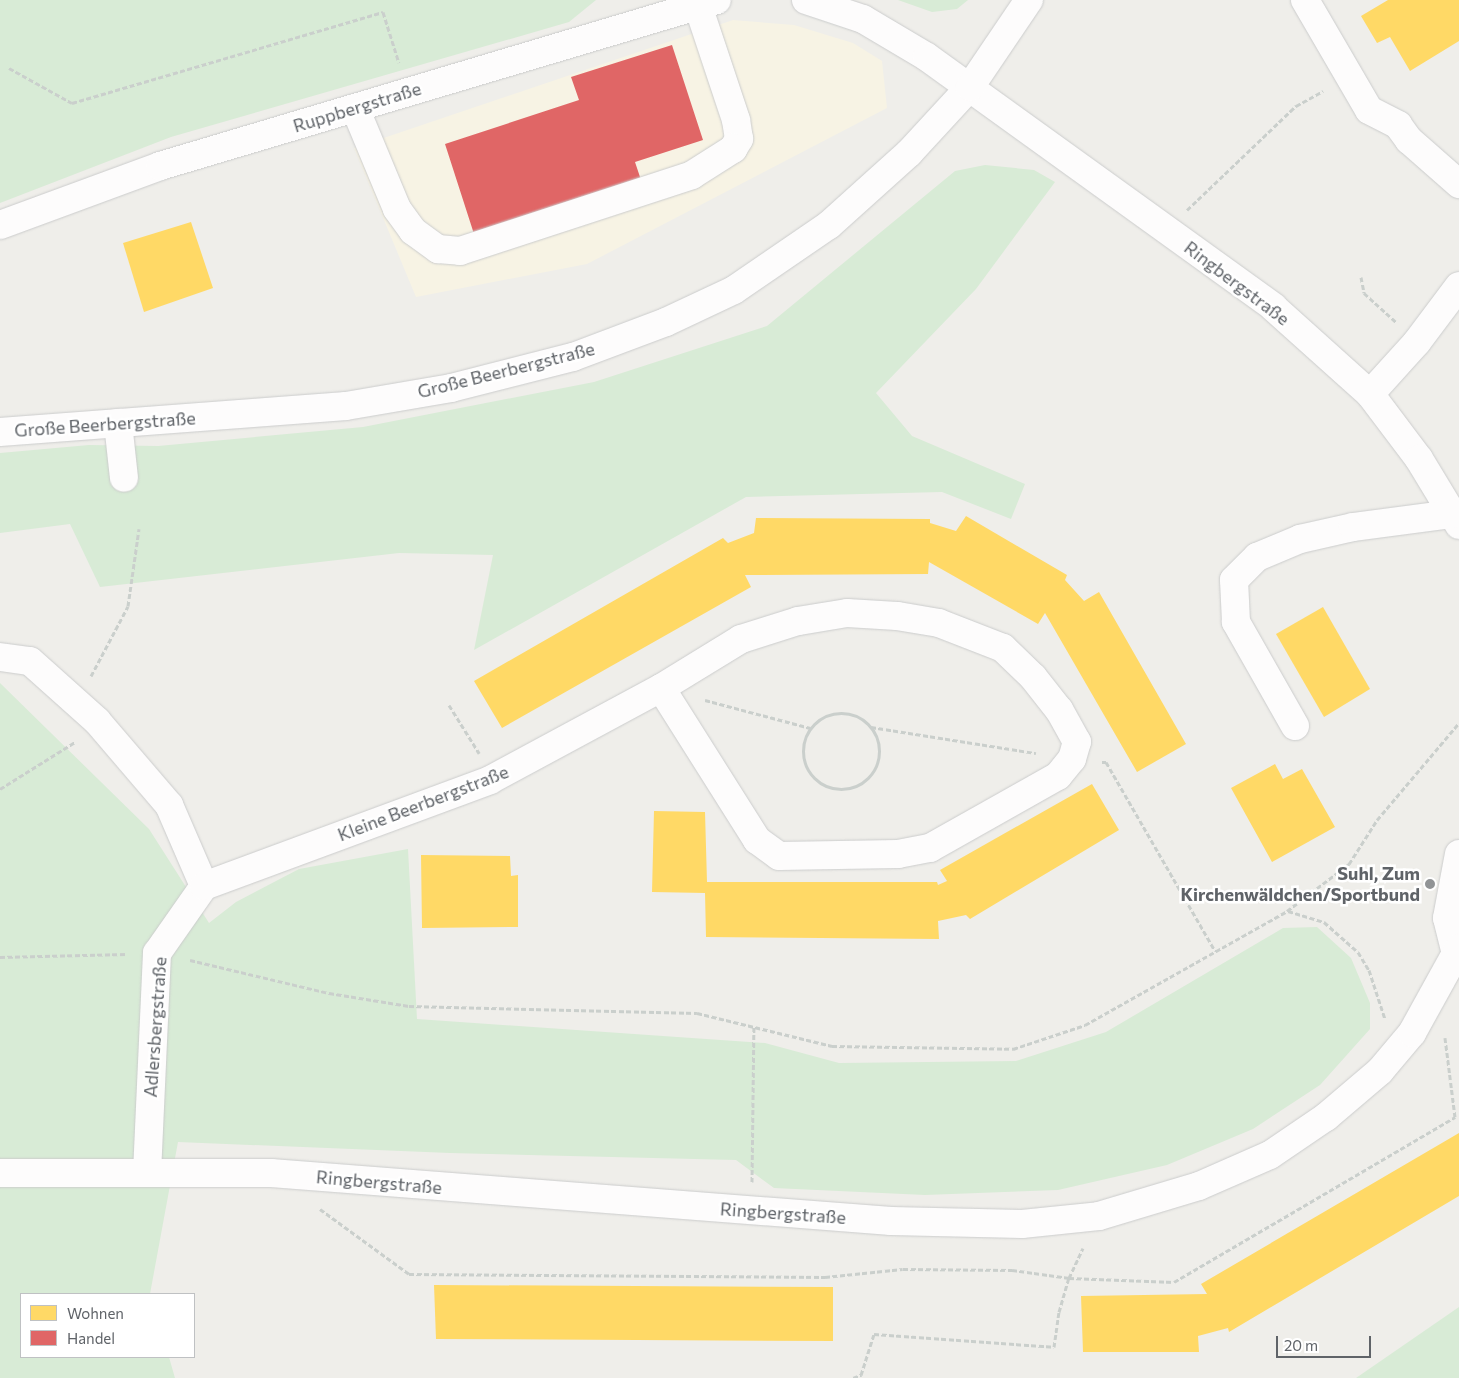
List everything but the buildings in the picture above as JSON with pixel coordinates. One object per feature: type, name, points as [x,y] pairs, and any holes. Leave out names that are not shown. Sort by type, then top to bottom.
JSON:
[{"type":"street","points":[[806,0],[863,19],[970,87]]},
{"type":"street","name":"Große Beerbergstraße","points":[[0,432],[346,406],[451,388],[573,357],[666,322],[734,290],[829,225],[909,153],[970,87],[1029,0]]},
{"type":"street","points":[[1306,0],[1369,110],[1398,125],[1410,140],[1459,184]]},
{"type":"street","points":[[354,108],[398,209],[413,231],[438,249],[460,251],[692,174],[733,150],[739,139],[736,120],[708,3]]},
{"type":"street","name":"Ruppbergstraße","points":[[0,225],[160,166],[708,3]]},
{"type":"street","name":"Ringbergstraße","points":[[970,87],[1273,307],[1370,394],[1419,459],[1456,520]]},
{"type":"street","points":[[1370,394],[1455,300]]},
{"type":"street","points":[[118,423],[124,478]]},
{"type":"street","points":[[1295,726],[1236,622],[1234,580],[1257,557],[1300,539],[1353,526],[1456,520]]},
{"type":"street","name":"Kleine Beerbergstraße","points":[[204,886],[490,780],[661,688],[741,639],[798,621],[847,613],[897,616],[939,623],[1003,648],[1038,683],[1059,710],[1077,742],[1072,759],[1058,776],[930,848],[898,854],[779,856],[757,840],[661,688]]},
{"type":"street","points":[[0,657],[30,661],[97,721],[169,805],[204,886]]},
{"type":"street","points":[[1458,951],[1447,918],[1459,854]]},
{"type":"street","name":"Adlersbergstraße","points":[[147,1171],[158,953],[204,886]]},
{"type":"street","name":"Ringbergstraße","points":[[0,1173],[147,1171],[271,1173],[891,1221],[1022,1224],[1099,1216],[1199,1186],[1270,1155],[1326,1117],[1397,1052],[1412,1033],[1458,951]]},
{"type":"path","points":[[9,68],[72,103],[383,12],[408,92]]},
{"type":"path","points":[[1166,230],[1296,106],[1350,76]]},
{"type":"path","points":[[1361,277],[1364,294],[1417,342]]},
{"type":"path","points":[[106,648],[128,606],[139,529]]},
{"type":"path","points":[[661,688],[811,728]]},
{"type":"path","points":[[449,705],[486,764],[490,780]]},
{"type":"path","points":[[837,713],[862,719],[871,727],[879,752],[870,775],[849,788],[836,788],[814,778],[803,756],[804,744],[811,728],[825,716],[837,713]]},
{"type":"path","points":[[0,789],[70,747],[97,721]]},
{"type":"path","points":[[0,957],[158,953],[329,992],[409,1006],[697,1012],[832,1046],[1013,1049],[1085,1025],[1287,911],[1349,864],[1377,820],[1459,723]]},
{"type":"path","points":[[1287,911],[1324,922],[1358,952],[1369,970],[1397,1052]]},
{"type":"path","points":[[751,1211],[754,1027]]},
{"type":"path","points":[[853,1378],[861,1375],[874,1334],[1054,1347],[1059,1312],[1069,1278],[1099,1216]]},
{"type":"shaded area","points":[[733,20],[794,25],[853,43],[882,61],[887,108],[587,264],[416,297],[354,148]]},
{"type":"green space","points":[[0,0],[596,0],[569,22],[171,137],[0,203]]},
{"type":"green space","points":[[898,0],[968,0],[957,9],[932,12]]},
{"type":"green space","points":[[985,165],[1034,170],[1055,182],[976,289],[876,393],[912,436],[1025,484],[1011,519],[942,492],[746,497],[474,650],[493,555],[399,553],[100,587],[70,524],[0,533],[0,453],[89,445],[158,446],[363,427],[594,382],[767,326],[955,171]]},
{"type":"green space","points":[[0,683],[149,829],[209,923],[236,902],[299,869],[408,849],[417,1019],[765,1043],[839,1063],[1016,1061],[1106,1032],[1283,928],[1317,927],[1351,958],[1370,1003],[1370,1029],[1320,1085],[1253,1129],[1167,1165],[1058,1190],[925,1195],[774,1188],[736,1160],[450,1153],[178,1142],[150,1293],[20,1293],[20,1358],[169,1358],[175,1378],[0,1378]]},
{"type":"green space","points":[[1459,1307],[1459,1378],[1356,1378]]},
{"type":"place","name":"Suhl, Zum Kirchenwäldchen/Sportbund","points":[[1430,884]]}]
